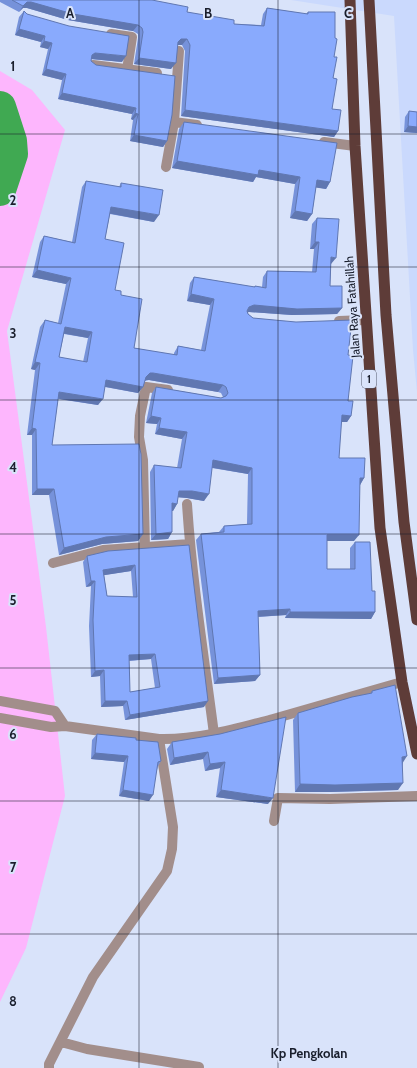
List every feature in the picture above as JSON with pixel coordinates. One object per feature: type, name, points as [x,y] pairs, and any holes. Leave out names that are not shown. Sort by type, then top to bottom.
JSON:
[{"type":"highway","name":"Jalan Raya Fatahillah","points":[[350,0],[355,146],[365,320],[380,528],[402,682],[417,754]]},
{"type":"highway","name":"1","points":[[369,0],[386,315],[404,522],[417,620]]},
{"type":"street","points":[[98,32],[132,37],[128,70]]},
{"type":"street","points":[[166,167],[174,122],[170,75],[179,51]]},
{"type":"street","points":[[93,65],[170,75]]},
{"type":"street","points":[[174,122],[205,126]]},
{"type":"street","points":[[316,140],[355,146]]},
{"type":"street","points":[[330,321],[365,320]]},
{"type":"street","points":[[145,548],[143,460],[139,437],[140,416],[145,390],[148,386],[180,392]]},
{"type":"street","points":[[187,504],[198,622],[214,734]]},
{"type":"street","points":[[53,563],[103,550],[190,544]]},
{"type":"street","points":[[0,718],[51,727],[65,726],[174,740],[214,734],[402,682]]},
{"type":"street","points":[[0,702],[55,712],[65,726]]},
{"type":"street","points":[[49,1068],[49,1064],[93,977],[167,871],[172,849],[173,827],[159,739]]},
{"type":"street","points":[[274,821],[278,798],[330,799],[417,796]]},
{"type":"street","points":[[61,1042],[87,1049],[198,1067]]},
{"type":"shaded area","points":[[291,0],[417,0],[417,392],[413,350],[394,16]]},
{"type":"shaded area","points":[[0,71],[32,90],[65,130],[7,331],[46,627],[65,796],[26,948],[0,1002]]},
{"type":"building","points":[[12,0],[152,0],[188,7],[187,12],[234,20],[234,24],[264,26],[267,8],[308,14],[308,12],[335,12],[335,38],[337,39],[334,57],[337,57],[333,78],[337,79],[332,109],[341,110],[338,131],[185,110],[190,45],[187,39],[181,39],[178,42],[176,63],[139,58],[143,32],[142,28],[138,25],[73,14],[31,2],[27,2],[23,6]]},
{"type":"building","points":[[24,11],[27,14],[69,26],[129,36],[126,56],[95,53],[92,55],[91,61],[96,65],[175,76],[172,115],[167,141],[134,135],[138,114],[135,113],[136,108],[62,93],[66,74],[46,69],[52,43],[44,41],[45,36],[19,29]]},
{"type":"building","points":[[409,111],[417,112],[417,127],[408,126]]},
{"type":"building","points":[[184,122],[337,143],[330,182],[317,180],[312,214],[295,211],[300,177],[259,170],[258,175],[177,161]]},
{"type":"building","points":[[86,181],[121,187],[121,183],[163,190],[159,215],[111,207],[105,239],[124,243],[115,290],[121,291],[121,295],[142,299],[134,348],[177,355],[178,346],[205,351],[214,299],[191,294],[194,277],[266,288],[267,271],[316,272],[319,242],[315,242],[317,218],[339,219],[336,258],[331,257],[330,286],[342,286],[342,308],[297,309],[254,305],[249,307],[247,311],[253,318],[296,322],[352,320],[348,355],[353,356],[348,401],[353,401],[351,416],[342,415],[339,458],[365,458],[364,478],[360,478],[359,535],[327,535],[327,569],[355,569],[355,542],[370,542],[372,591],[375,591],[375,612],[290,612],[290,609],[258,611],[260,675],[218,678],[201,534],[224,532],[224,526],[252,524],[252,468],[213,460],[209,494],[192,491],[179,491],[177,504],[172,503],[172,532],[156,534],[154,465],[181,468],[187,432],[159,428],[161,418],[151,416],[156,387],[221,398],[226,396],[228,393],[226,387],[223,385],[150,373],[146,377],[143,387],[106,380],[103,399],[59,392],[52,445],[139,444],[141,454],[143,534],[106,537],[64,548],[54,489],[37,489],[36,429],[32,428],[40,363],[35,362],[45,320],[61,324],[71,278],[37,270],[44,236],[75,243]],"holes":[[[65,327],[92,332],[87,362],[59,357]]]},
{"type":"building","points":[[189,545],[208,701],[130,715],[127,701],[105,701],[104,670],[95,671],[93,620],[95,581],[91,581],[87,556],[108,551]],"holes":[[[135,565],[137,597],[107,596],[103,570]],[[155,654],[160,687],[130,692],[129,655]]]},
{"type":"building","points":[[395,685],[407,756],[402,757],[403,783],[335,785],[300,784],[298,713],[352,697],[372,693],[372,691]]},
{"type":"building","points":[[286,717],[273,798],[221,790],[225,762],[210,764],[208,752],[174,758],[172,742],[220,734]]},
{"type":"building","points":[[97,734],[158,742],[161,761],[158,762],[153,795],[123,790],[128,756],[95,753]]},
{"type":"waterway","points":[[0,107],[11,141],[12,154],[0,190]]},
{"type":"district","name":"Kp Pengkolan","points":[[309,1053]]}]
